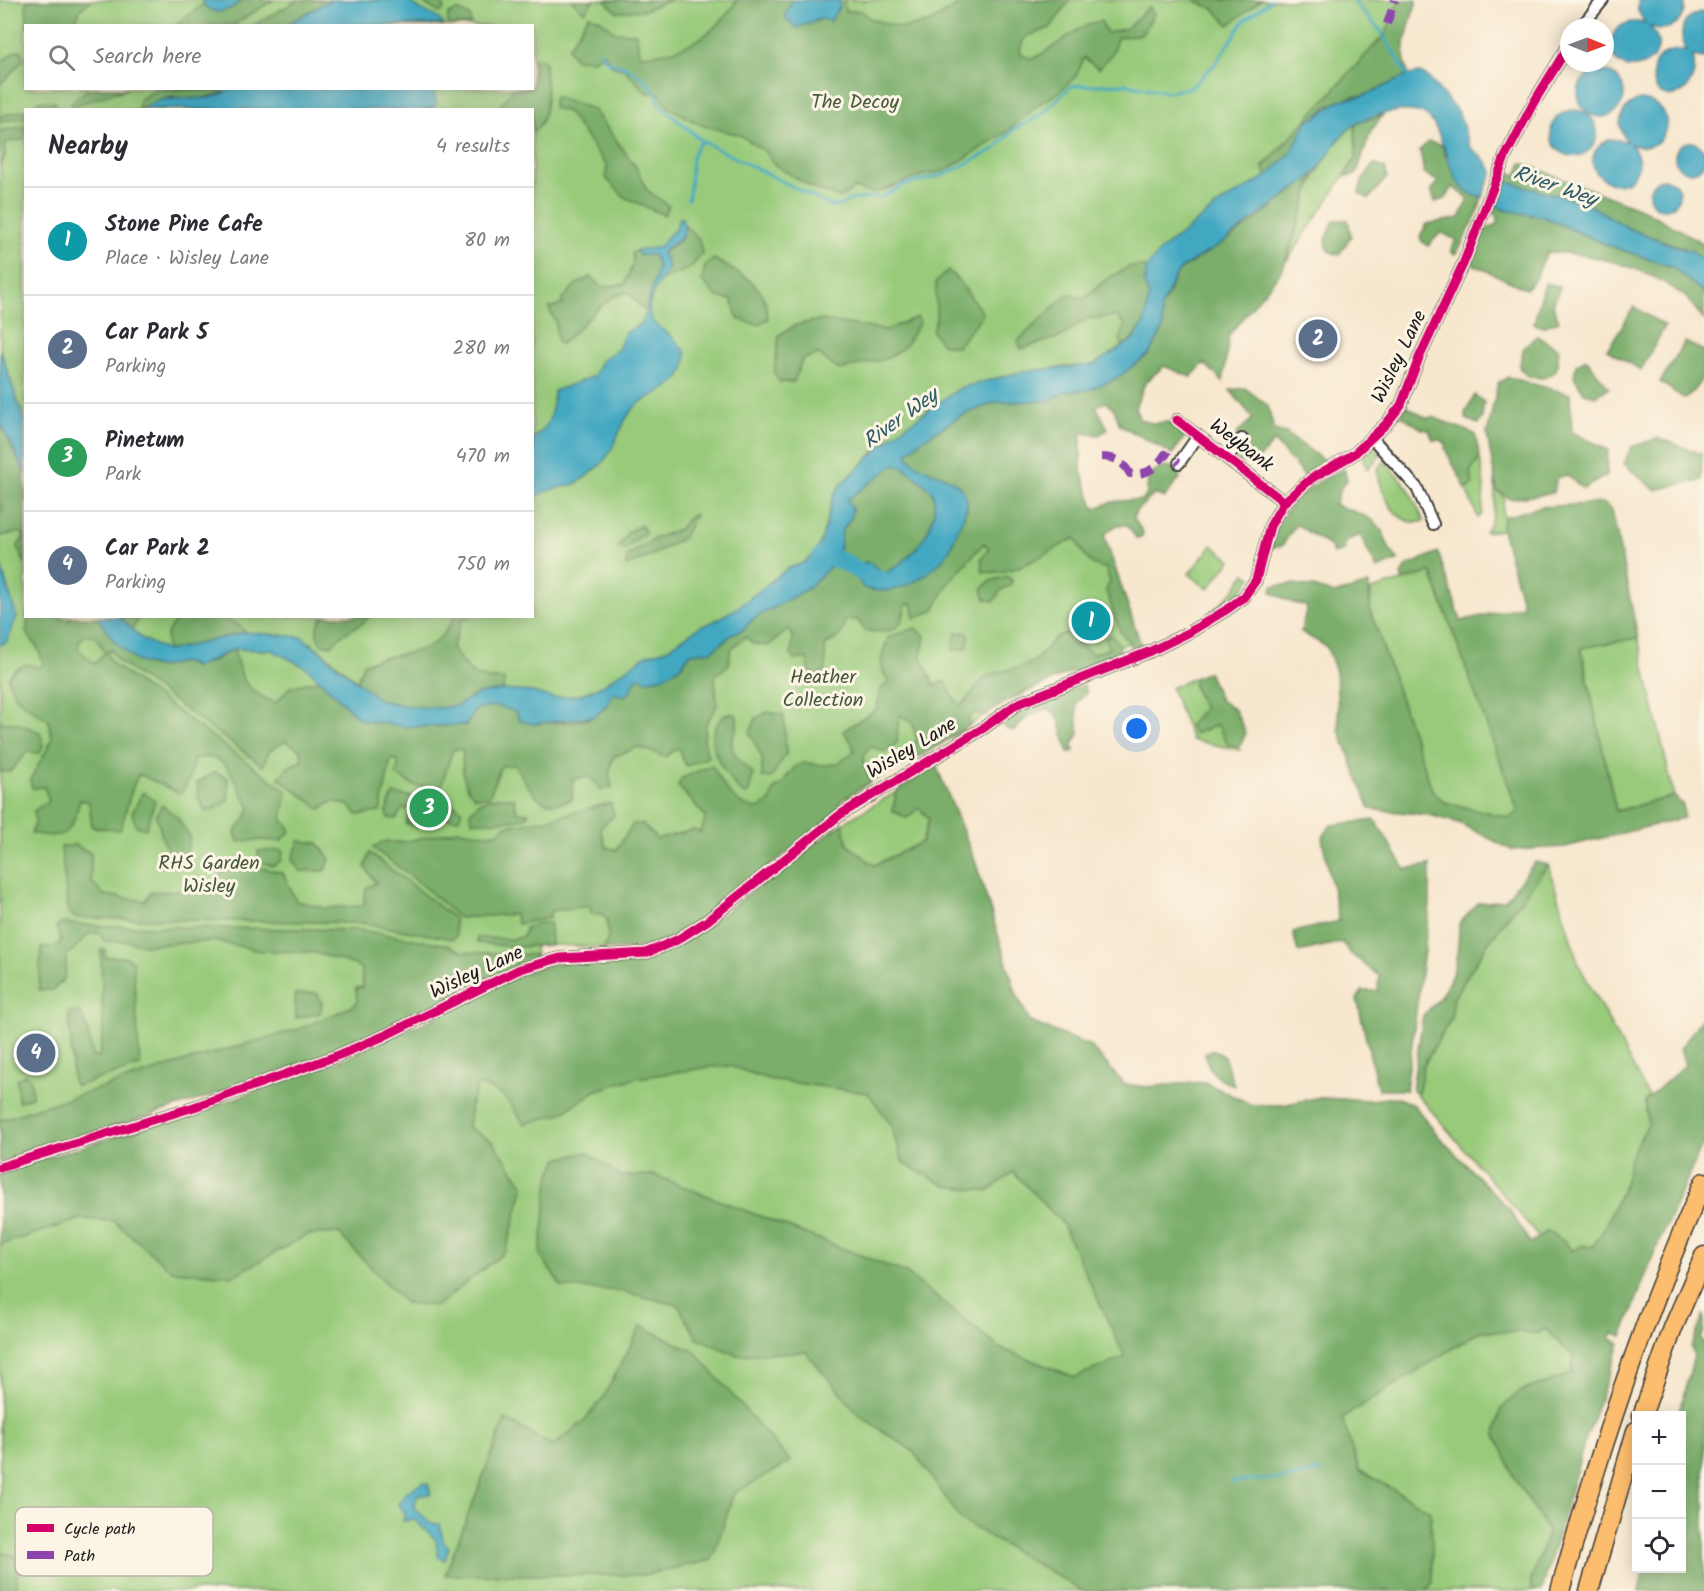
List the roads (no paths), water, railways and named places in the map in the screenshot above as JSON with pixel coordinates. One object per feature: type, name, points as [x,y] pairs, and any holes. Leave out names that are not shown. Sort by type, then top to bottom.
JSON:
[{"type":"highway","points":[[1560,1591],[1616,1402],[1670,1261],[1704,1182]]},
{"type":"highway","points":[[1644,1411],[1673,1328],[1704,1256]]},
{"type":"highway","points":[[1589,1591],[1632,1445]]},
{"type":"street","points":[[1588,18],[1603,0]]},
{"type":"street","name":"Wisley Lane","points":[[0,1167],[194,1107],[339,1055],[394,1032],[520,969],[560,958],[646,953],[677,940],[706,921],[842,814],[982,729],[1017,704],[1160,646],[1206,624],[1244,597],[1256,580],[1270,526],[1284,502],[1312,478],[1354,454],[1396,412],[1447,301],[1505,157],[1560,60]]},
{"type":"street","name":"Weybank","points":[[1177,420],[1284,502]]},
{"type":"street","name":"Weybank","points":[[1179,463],[1198,436]]},
{"type":"street","points":[[1372,438],[1417,488],[1433,524]]},
{"type":"street","name":"Weybank","points":[[1227,458],[1242,439]]},
{"type":"water","points":[[201,0],[242,0],[232,8],[215,12],[205,6]]},
{"type":"water","points":[[330,0],[409,0],[443,24],[288,24]]},
{"type":"water","points":[[792,0],[839,0],[840,6],[830,22],[821,18],[797,28],[786,18]]},
{"type":"water","points":[[1638,0],[1684,0],[1683,14],[1675,24],[1663,29],[1649,26],[1657,39],[1657,50],[1652,59],[1643,65],[1632,67],[1622,65],[1614,57],[1614,34],[1618,28],[1628,23],[1645,23],[1638,11]]},
{"type":"water","points":[[1704,11],[1704,58],[1693,56],[1694,69],[1685,89],[1677,95],[1661,94],[1655,86],[1653,73],[1656,61],[1669,52],[1687,51],[1682,38],[1686,21],[1691,16]]},
{"type":"water","points":[[1420,73],[1428,77],[1459,113],[1470,147],[1486,161],[1493,172],[1482,197],[1470,194],[1460,185],[1439,134],[1425,115],[1418,112],[1399,111],[1369,118],[1354,125],[1347,130],[1319,168],[1307,180],[1215,248],[1180,270],[1161,306],[1163,329],[1149,354],[1117,378],[1088,390],[1065,392],[1048,401],[997,402],[962,415],[923,439],[907,453],[917,465],[952,480],[965,494],[967,506],[965,514],[949,550],[936,566],[917,580],[897,589],[886,591],[863,588],[859,581],[859,569],[865,562],[871,563],[884,574],[905,560],[922,541],[933,518],[933,492],[907,469],[895,464],[847,500],[852,509],[851,518],[842,530],[840,548],[832,556],[833,564],[807,589],[753,619],[743,630],[734,633],[712,651],[691,653],[679,668],[665,676],[646,681],[636,678],[631,691],[624,696],[613,693],[608,703],[596,716],[534,724],[520,721],[516,712],[497,706],[476,709],[466,725],[407,727],[361,720],[307,668],[272,650],[234,649],[197,667],[183,662],[158,667],[136,661],[114,641],[98,618],[121,618],[142,639],[168,651],[246,632],[302,637],[380,700],[405,706],[438,708],[456,706],[478,694],[503,690],[532,692],[553,698],[580,695],[601,686],[647,655],[667,649],[701,626],[737,608],[787,569],[801,564],[814,555],[822,539],[834,494],[843,482],[897,432],[960,388],[1024,371],[1093,365],[1133,340],[1144,324],[1149,297],[1144,283],[1147,267],[1162,249],[1221,203],[1267,176],[1289,155],[1308,120],[1340,100],[1363,96],[1409,75]]},
{"type":"water","points":[[1592,73],[1610,73],[1622,85],[1624,94],[1622,103],[1610,115],[1601,117],[1592,115],[1580,103],[1578,94],[1580,85]]},
{"type":"water","points":[[228,90],[433,90],[437,103],[433,108],[145,108],[164,100],[199,99],[221,94]]},
{"type":"water","points":[[1640,100],[1653,103],[1662,110],[1666,119],[1666,129],[1654,144],[1644,147],[1631,144],[1638,157],[1637,170],[1629,180],[1619,184],[1609,183],[1594,169],[1593,159],[1597,148],[1609,139],[1627,141],[1621,129],[1621,117],[1628,107]]},
{"type":"water","points":[[1574,110],[1590,117],[1597,133],[1590,149],[1574,156],[1558,149],[1551,133],[1558,117]]},
{"type":"water","points":[[1690,142],[1701,146],[1705,157],[1701,168],[1690,172],[1679,168],[1675,157],[1679,146]]},
{"type":"water","points":[[1664,179],[1670,180],[1678,188],[1678,200],[1670,208],[1664,209],[1658,208],[1650,200],[1649,194],[1650,188],[1658,180]]},
{"type":"water","points":[[1504,181],[1586,203],[1630,229],[1688,251],[1692,250],[1704,261],[1704,293],[1672,267],[1602,243],[1544,217],[1504,210],[1494,203]]},
{"type":"water","points":[[679,218],[682,218],[684,232],[682,236],[662,253],[669,268],[655,290],[650,314],[653,321],[674,338],[686,353],[682,374],[669,387],[636,406],[625,421],[609,454],[597,468],[577,483],[547,491],[534,499],[534,437],[544,429],[550,418],[554,391],[594,376],[601,361],[618,349],[625,333],[643,322],[658,267],[654,255],[639,255],[637,250],[658,247],[676,229]]},
{"type":"water","points":[[0,349],[24,420],[24,471],[0,422]]},
{"type":"water","points":[[0,563],[17,617],[6,643],[0,645]]},
{"type":"water","points":[[423,1482],[428,1484],[431,1494],[417,1496],[414,1508],[431,1523],[440,1524],[443,1541],[449,1547],[445,1560],[438,1556],[436,1540],[415,1520],[403,1521],[405,1513],[398,1504],[407,1492]]},
{"type":"waterway","points":[[600,52],[608,62],[626,67],[643,78],[656,93],[660,105],[702,141],[831,206],[839,206],[850,200],[882,197],[904,185],[944,175],[995,149],[1013,130],[1041,115],[1071,86],[1126,84],[1167,92],[1190,88],[1216,63],[1244,21],[1271,0]]},
{"type":"waterway","points":[[1352,0],[1380,30],[1409,78]]},
{"type":"waterway","points":[[688,199],[693,154],[702,141]]},
{"type":"waterway","points":[[821,556],[839,560],[866,575],[882,580]]},
{"type":"waterway","points":[[1292,1478],[1321,1471]]},
{"type":"waterway","points":[[1231,1482],[1290,1478]]},
{"type":"place","name":"Car Park 5","points":[[1318,339]]},
{"type":"place","name":"Stone Pine Cafe","points":[[1091,621]]},
{"type":"place","name":"Pinetum","points":[[429,808]]},
{"type":"place","name":"Car Park 2","points":[[36,1053]]},
{"type":"park label","name":"The Decoy","points":[[855,103]]},
{"type":"park label","name":"Heather Collection","points":[[823,690]]},
{"type":"park label","name":"RHS Garden Wisley","points":[[209,876]]},
{"type":"water label","name":"River Wey","points":[[1555,187]]},
{"type":"water label","name":"River Wey","points":[[901,419]]}]
